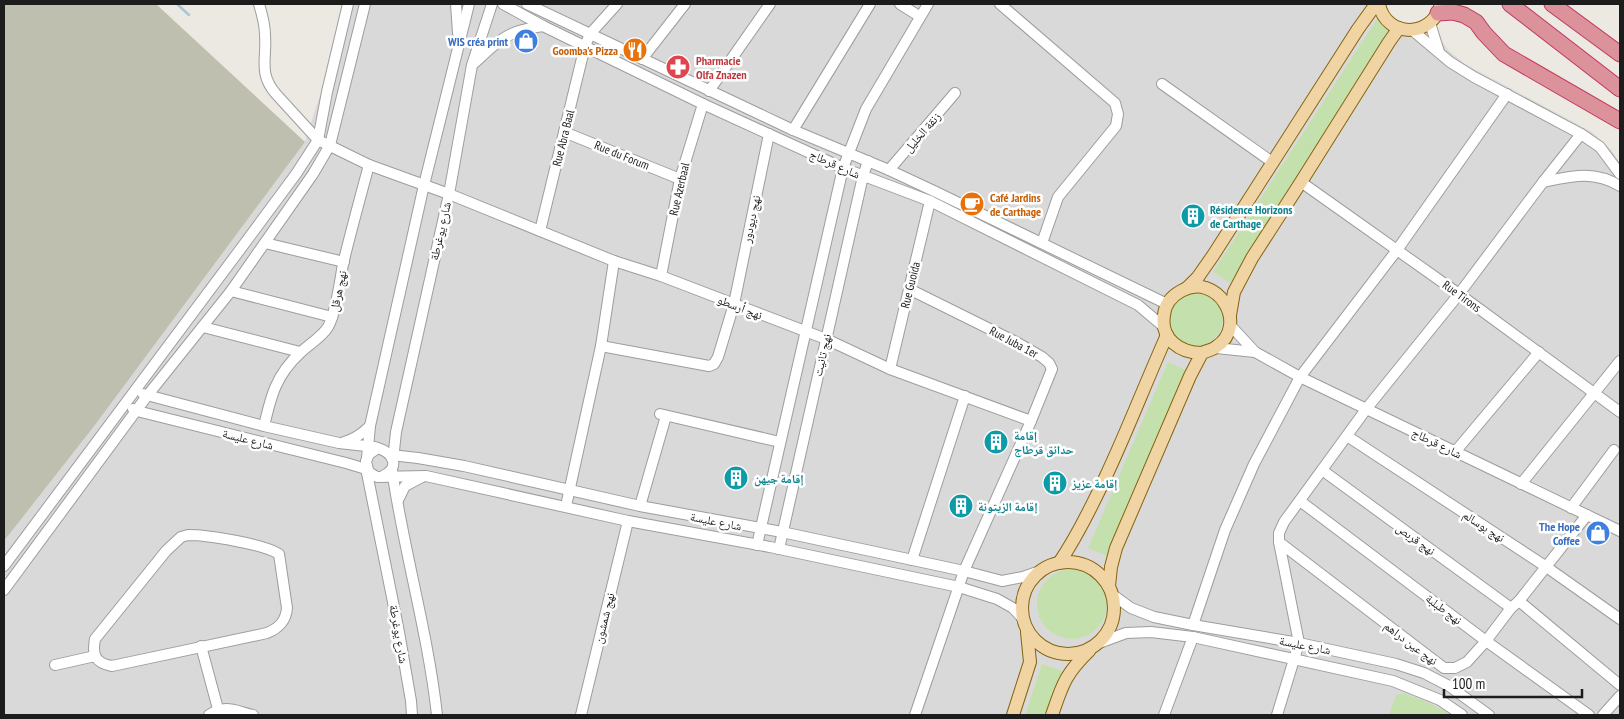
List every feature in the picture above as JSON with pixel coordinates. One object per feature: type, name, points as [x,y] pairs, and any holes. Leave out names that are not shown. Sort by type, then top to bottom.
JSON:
[{"type":"highway","points":[[1510,4],[1620,89]]},
{"type":"highway","points":[[1552,4],[1620,54]]},
{"type":"highway","points":[[1436,13],[1453,12],[1464,15],[1476,22],[1504,54],[1620,121]]},
{"type":"highway","points":[[1590,67],[1620,96]]},
{"type":"main road","points":[[1405,29],[1389,42],[1252,258],[1234,292],[1225,338],[1216,348],[1202,353],[1191,353],[1173,344],[1166,331],[1164,316],[1167,304],[1175,294],[1186,288],[1198,277],[1358,29],[1378,4],[1388,21],[1405,29],[1422,28],[1436,13]]},
{"type":"main road","points":[[1186,288],[1201,286],[1215,292],[1225,302],[1230,320]]},
{"type":"main road","points":[[1059,563],[1074,542],[1090,512],[1132,421],[1166,331]]},
{"type":"main road","points":[[1052,715],[1064,681],[1074,665],[1106,636],[1111,626],[1114,616],[1114,605],[1111,591],[1111,567],[1116,548],[1178,402],[1202,353]]},
{"type":"main road","points":[[1013,715],[1030,662],[1030,645],[1022,609],[1023,598],[1029,583],[1040,571],[1059,563],[1074,562],[1088,566],[1100,574],[1111,591]]},
{"type":"main road","points":[[1025,624],[1036,641],[1049,650],[1060,654],[1082,653],[1095,646]]},
{"type":"street","points":[[259,4],[265,33],[265,77],[269,86],[318,140]]},
{"type":"street","points":[[4,566],[296,174],[318,140],[327,92],[348,4]]},
{"type":"street","points":[[4,590],[147,396],[231,291],[313,174],[330,145],[365,4]]},
{"type":"street","points":[[456,4],[459,48]]},
{"type":"street","name":"شارع يوغرطة","points":[[412,715],[400,632],[370,487],[367,466],[373,447],[370,426],[424,185],[469,4]]},
{"type":"street","name":"شارع يوغرطة","points":[[437,715],[421,617],[397,504],[391,465],[396,432],[449,194],[472,65],[492,4]]},
{"type":"street","name":"شارع قرطاج","points":[[503,4],[543,26],[703,104],[843,168],[930,201],[1138,305],[1166,331]]},
{"type":"street","name":"شارع قرطاج","points":[[527,4],[793,130],[889,170],[1167,304]]},
{"type":"street","points":[[590,34],[617,4]]},
{"type":"street","points":[[642,59],[684,4]]},
{"type":"street","points":[[709,91],[770,4]]},
{"type":"street","points":[[793,130],[870,4]]},
{"type":"street","points":[[900,4],[919,16]]},
{"type":"street","points":[[756,545],[843,168],[866,109],[919,16],[928,4]]},
{"type":"street","points":[[1000,4],[1115,103],[1118,114],[1116,126],[1058,197],[1042,243]]},
{"type":"street","points":[[1436,13],[1439,53]]},
{"type":"street","points":[[472,65],[493,46],[514,33],[543,26]]},
{"type":"street","points":[[1405,29],[1474,77],[1581,134],[1600,147],[1620,174]]},
{"type":"street","name":"Rue Abra Baal","points":[[540,231],[590,34]]},
{"type":"street","points":[[1162,84],[1272,162]]},
{"type":"street","name":"زنقة الخليل","points":[[889,170],[955,94]]},
{"type":"street","points":[[1193,625],[1225,530],[1254,464],[1300,377],[1397,250],[1507,94]]},
{"type":"street","name":"Rue Azerbaal","points":[[660,276],[680,179],[703,104]]},
{"type":"street","name":"Rue du Forum","points":[[564,132],[680,179]]},
{"type":"street","name":"نهج ديودور","points":[[601,346],[709,366],[714,364],[718,357],[734,304],[769,134]]},
{"type":"street","points":[[1277,715],[1299,643],[1279,542],[1279,532],[1284,522],[1367,408],[1459,294],[1581,134]]},
{"type":"street","name":"نهج أرسطو","points":[[318,140],[369,165],[449,194],[614,262],[660,276],[826,339],[890,368],[1031,421]]},
{"type":"street","name":"نهج تانيت","points":[[779,549],[863,176],[868,161]]},
{"type":"street","name":"نهج هرقل","points":[[264,426],[271,395],[276,383],[300,352],[327,328],[332,317],[369,165]]},
{"type":"street","points":[[1543,182],[1588,174],[1612,181],[1620,186]]},
{"type":"street","name":"Rue Tirons","points":[[1301,182],[1459,294],[1620,412]]},
{"type":"street","name":"Rue Guoida","points":[[890,368],[930,201]]},
{"type":"street","points":[[265,243],[344,262]]},
{"type":"street","points":[[566,506],[601,346],[614,262]]},
{"type":"street","name":"Rue Juba 1er","points":[[909,289],[1016,342],[1042,357],[1049,363],[1052,369],[1031,421],[964,571],[915,715]]},
{"type":"street","points":[[231,291],[332,317]]},
{"type":"street","name":"شارع قرطاج","points":[[1230,320],[1255,352],[1300,377],[1620,531]]},
{"type":"street","points":[[204,327],[300,352]]},
{"type":"street","name":"شارع قرطاج","points":[[1216,348],[1255,352]]},
{"type":"street","points":[[1455,452],[1539,352]]},
{"type":"street","points":[[1521,484],[1620,361]]},
{"type":"street","name":"شارع عليسة","points":[[134,392],[264,426],[339,443],[373,447]]},
{"type":"street","points":[[912,560],[965,396]]},
{"type":"street","name":"شارع عليسة","points":[[125,405],[137,412],[346,463],[367,466],[378,477],[391,465],[418,458],[464,466],[640,506],[782,532],[1002,581],[1040,571]]},
{"type":"street","points":[[640,506],[663,415],[780,442]]},
{"type":"street","points":[[339,443],[354,439],[370,426]]},
{"type":"street","points":[[396,432],[396,444],[402,454],[418,458]]},
{"type":"street","name":"نهج بوسالم","points":[[1347,436],[1545,566],[1620,619]]},
{"type":"street","points":[[373,447],[387,452],[391,465]]},
{"type":"street","points":[[1571,508],[1614,450]]},
{"type":"street","points":[[346,463],[370,487]]},
{"type":"street","name":"شارع عليسة","points":[[391,465],[426,476],[628,521],[779,549],[959,587],[1005,603],[1013,608],[1025,624]]},
{"type":"street","name":"نهج قربص","points":[[1322,470],[1515,604],[1620,685]]},
{"type":"street","points":[[397,504],[404,486],[426,476]]},
{"type":"street","name":"نهج طبلبة","points":[[1300,502],[1486,641],[1589,715]]},
{"type":"street","name":"نهج عين دراهم","points":[[1279,542],[1444,668],[1455,668],[1467,662],[1486,641],[1587,515]]},
{"type":"street","name":"نهج شمشون","points":[[581,715],[628,521]]},
{"type":"street","points":[[188,534],[201,534],[264,548],[279,554],[287,608],[286,616],[276,629],[267,633],[112,666],[105,665],[95,656],[93,649],[95,639],[166,551],[181,537],[188,534]]},
{"type":"street","name":"شارع عليسة","points":[[1111,591],[1131,608],[1143,614],[1193,625],[1299,643],[1396,664],[1424,673],[1449,686],[1489,715]]},
{"type":"street","name":"شارع عليسة","points":[[1095,646],[1126,633],[1151,632],[1193,638],[1393,682],[1440,700],[1462,715]]},
{"type":"street","points":[[1164,715],[1193,638]]},
{"type":"street","points":[[201,646],[214,712],[224,708],[254,715]]},
{"type":"street","points":[[56,665],[95,656]]},
{"type":"street","points":[[1603,715],[1620,696]]},
{"type":"street","points":[[1610,707],[1620,712]]},
{"type":"shaded area","points":[[4,4],[156,4],[305,142],[95,425],[4,541]]},
{"type":"shaded area","points":[[349,4],[1368,4],[1379,16],[1425,30],[1438,36],[1448,50],[1465,64],[1592,132],[1611,150],[1620,163],[1620,715],[4,715],[4,541],[95,425],[305,142]]},
{"type":"green space","points":[[1379,16],[1396,27],[1230,283],[1213,272]]},
{"type":"green space","points":[[1196,292],[1206,294],[1215,300],[1221,309],[1223,319],[1221,329],[1215,338],[1206,344],[1196,346],[1186,344],[1177,338],[1171,329],[1169,319],[1171,309],[1177,300],[1186,294]]},
{"type":"green space","points":[[1168,362],[1186,370],[1107,556],[1088,548]]},
{"type":"green space","points":[[1072,569],[1085,572],[1097,579],[1104,591],[1107,604],[1104,617],[1097,629],[1085,636],[1072,639],[1059,636],[1047,629],[1040,617],[1037,604],[1040,591],[1047,579],[1059,572]]},
{"type":"green space","points":[[1042,664],[1063,671],[1048,715],[1025,715]]},
{"type":"green space","points":[[1404,693],[1427,702],[1451,715],[1389,715],[1396,695]]},
{"type":"waterway","points":[[177,4],[189,15]]},
{"type":"place","name":"WIS créa print","points":[[526,41]]},
{"type":"place","name":"Goomba's Pizza","points":[[635,50]]},
{"type":"place","name":"Pharmacie Olfa Znazen","points":[[678,67]]},
{"type":"place","name":"Café Jardins de Carthage","points":[[972,204]]},
{"type":"place","name":"Résidence Horizons de Carthage","points":[[1193,216]]},
{"type":"place","name":"إقامة حدائق قرطاج","points":[[996,442]]},
{"type":"place","name":"إقامة جيهن","points":[[736,478]]},
{"type":"place","name":"إقامة عزيز","points":[[1055,483]]},
{"type":"place","name":"إقامة الزيتونة","points":[[961,506]]},
{"type":"place","name":"The Hope Coffee","points":[[1598,533]]}]
